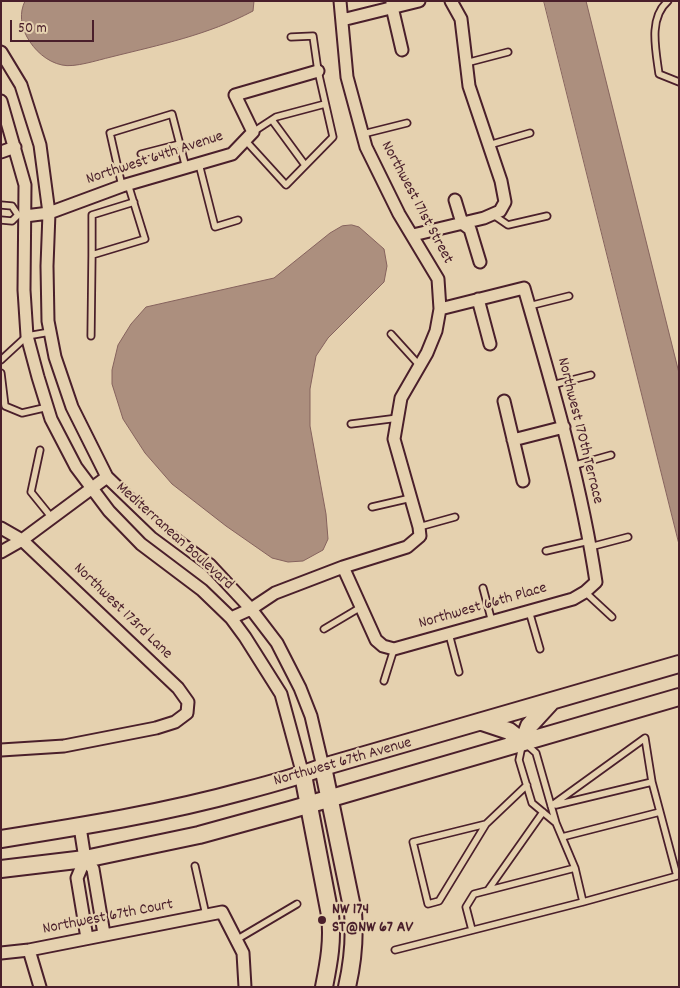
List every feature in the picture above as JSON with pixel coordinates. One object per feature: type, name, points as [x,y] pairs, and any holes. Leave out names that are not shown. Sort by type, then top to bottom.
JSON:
[{"type":"main road","name":"Northwest 67th Avenue","points":[[1,838],[80,827],[193,805],[303,775],[324,767],[679,664]]},
{"type":"main road","name":"Northwest 67th Avenue","points":[[1,870],[85,859],[199,835],[679,697]]},
{"type":"main road","points":[[482,722],[509,731],[523,742],[529,726],[550,702]]},
{"type":"main road","name":"Mediterranean Boulevard","points":[[324,767],[344,865],[355,933],[347,987]]},
{"type":"main road","name":"Mediterranean Boulevard","points":[[303,775],[332,933],[330,958],[324,987]]},
{"type":"street","name":"Northwest 171st Street","points":[[340,1],[347,77],[366,146],[399,214],[438,279],[440,308],[436,331],[420,366],[401,398],[394,439],[419,527]]},
{"type":"street","points":[[342,20],[392,4],[419,1]]},
{"type":"street","points":[[413,235],[492,214],[500,211],[505,202],[501,181],[469,86],[461,19],[451,1]]},
{"type":"street","points":[[392,4],[402,50]]},
{"type":"street","name":"Mediterranean Boulevard","points":[[1,52],[21,85],[40,145],[49,213],[47,266],[48,321],[55,357],[72,407],[107,478],[160,528],[210,565],[251,609],[277,643],[304,697],[311,716],[324,767]]},
{"type":"street","points":[[249,136],[235,95],[318,71]]},
{"type":"street","name":"Mediterranean Boulevard","points":[[1,101],[25,185],[22,216],[26,336],[51,419],[76,467],[109,511],[141,544],[202,590],[231,618],[281,694],[303,775]]},
{"type":"street","name":"Northwest 64th Avenue","points":[[22,216],[49,213],[125,185],[232,154],[249,136]]},
{"type":"street","points":[[1,152],[15,147]]},
{"type":"street","points":[[455,200],[462,223],[470,229],[480,262]]},
{"type":"street","name":"Northwest 17Oth Terrace","points":[[478,299],[524,288],[564,427],[596,582]]},
{"type":"street","points":[[440,308],[478,299],[490,344]]},
{"type":"street","points":[[504,401],[523,481]]},
{"type":"street","points":[[513,440],[564,427]]},
{"type":"street","points":[[1,552],[22,540],[107,478]]},
{"type":"street","points":[[231,618],[251,609],[275,593],[343,567],[407,547],[420,536],[419,527]]},
{"type":"street","name":"Northwest 173rd Lane","points":[[1,528],[22,540],[178,688],[188,702],[187,713],[176,722],[156,728],[64,746],[1,750]]},
{"type":"street","points":[[343,567],[376,640],[383,646],[394,649]]},
{"type":"street","name":"Northwest 66th Place","points":[[394,649],[573,599],[586,592],[596,582]]},
{"type":"street","points":[[284,704],[304,697]]},
{"type":"street","points":[[80,827],[85,859],[77,878],[87,938]]},
{"type":"street","points":[[85,859],[93,868],[104,934]]},
{"type":"street","name":"Northwest 67th Court","points":[[1,953],[29,950],[222,912],[236,940]]},
{"type":"street","points":[[236,940],[243,953],[245,987]]},
{"type":"street","points":[[29,950],[40,987]]},
{"type":"lane","points":[[668,1],[664,5],[654,31],[659,74],[679,82]]},
{"type":"lane","points":[[290,37],[313,36],[318,71],[333,137],[286,185],[249,136],[276,117],[325,104]]},
{"type":"lane","points":[[466,63],[508,52]]},
{"type":"lane","points":[[92,256],[144,239],[134,202],[125,185],[110,133],[172,114],[186,168]]},
{"type":"lane","points":[[272,120],[305,165]]},
{"type":"lane","points":[[363,134],[408,123]]},
{"type":"lane","points":[[489,145],[530,133]]},
{"type":"lane","points":[[141,154],[180,144]]},
{"type":"lane","points":[[199,164],[215,227],[238,220]]},
{"type":"lane","points":[[90,336],[92,215],[134,202]]},
{"type":"lane","points":[[1,205],[12,206],[22,216],[12,221],[1,220]]},
{"type":"lane","points":[[492,214],[508,225],[547,216]]},
{"type":"lane","points":[[530,306],[569,296]]},
{"type":"lane","points":[[1,360],[26,336],[50,332]]},
{"type":"lane","points":[[391,334],[420,366]]},
{"type":"lane","points":[[1,373],[5,406],[22,413],[48,407]]},
{"type":"lane","points":[[552,385],[592,376]]},
{"type":"lane","points":[[351,424],[398,418]]},
{"type":"lane","points":[[40,450],[31,492],[52,518]]},
{"type":"lane","points":[[572,466],[611,455]]},
{"type":"lane","points":[[372,507],[411,498]]},
{"type":"lane","points":[[419,527],[455,517]]},
{"type":"lane","points":[[546,552],[628,537]]},
{"type":"lane","points":[[483,588],[492,622]]},
{"type":"lane","points":[[586,592],[612,617]]},
{"type":"lane","points":[[324,629],[361,607]]},
{"type":"lane","points":[[529,612],[540,649]]},
{"type":"lane","points":[[449,634],[459,672]]},
{"type":"lane","points":[[384,681],[394,649]]},
{"type":"lane","points":[[395,950],[584,902],[676,876],[652,782],[645,738],[552,806]]},
{"type":"lane","points":[[556,823],[532,803],[519,760],[523,742],[536,753],[556,823],[575,868],[584,902]]},
{"type":"lane","points":[[552,806],[652,782]]},
{"type":"lane","points":[[486,824],[413,842],[428,904],[439,901],[486,824],[527,786]]},
{"type":"lane","points":[[488,890],[543,812]]},
{"type":"lane","points":[[562,837],[660,812]]},
{"type":"lane","points":[[195,866],[206,915]]},
{"type":"lane","points":[[472,930],[466,907],[474,894],[575,868]]},
{"type":"lane","points":[[236,940],[297,904]]},
{"type":"shaded area","points":[[25,1],[254,1],[253,11],[219,27],[165,44],[93,62],[67,66],[46,58],[30,42],[22,24],[22,10]]},
{"type":"shaded area","points":[[544,1],[586,1],[679,373],[679,544]]},
{"type":"shaded area","points":[[352,225],[359,227],[384,249],[387,266],[384,282],[328,338],[316,356],[310,389],[310,426],[326,514],[328,539],[323,550],[303,561],[288,562],[272,558],[226,526],[172,484],[145,453],[123,419],[112,384],[112,370],[118,345],[131,324],[146,307],[274,278],[330,233],[342,226]]},
{"type":"place","name":"NW 174 ST@NW 67 AV","points":[[322,920]]}]
